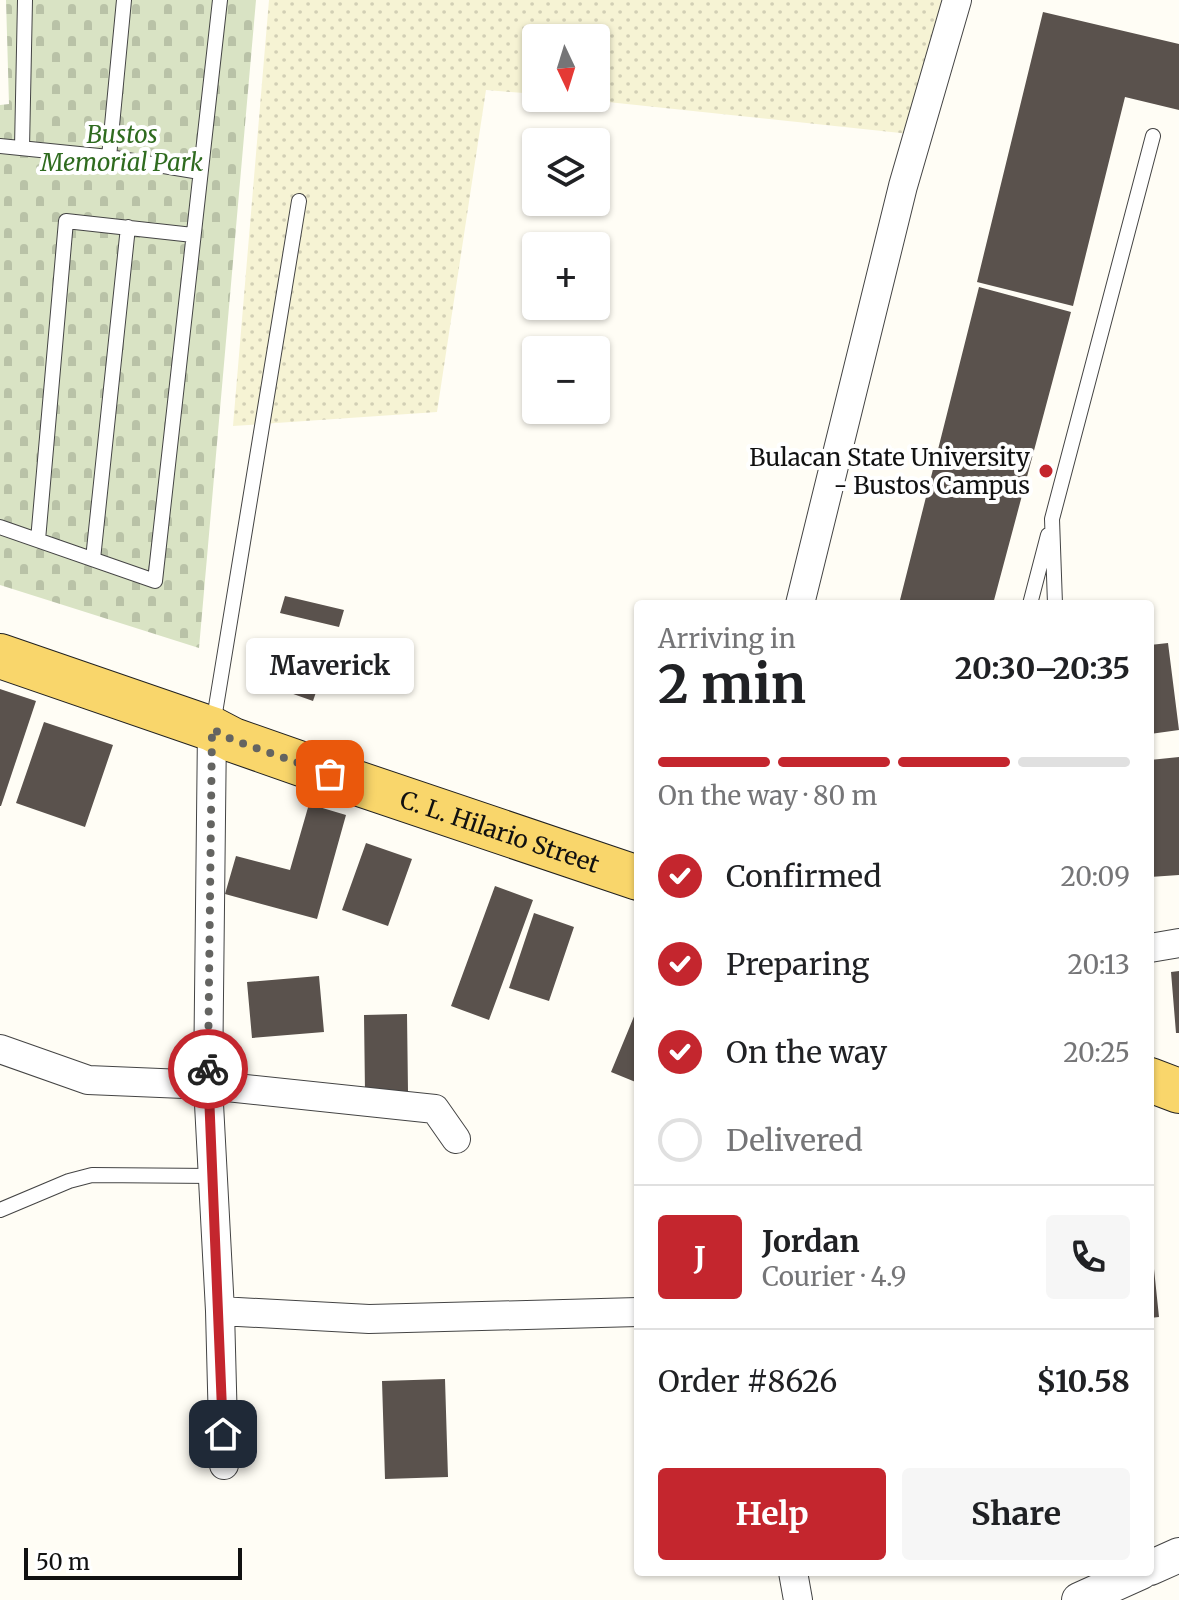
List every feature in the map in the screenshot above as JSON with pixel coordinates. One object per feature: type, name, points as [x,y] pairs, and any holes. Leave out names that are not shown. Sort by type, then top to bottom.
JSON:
[{"type":"main road","name":"C. L. Hilario Street","points":[[0,656],[212,729],[233,740],[634,877]]},
{"type":"main road","points":[[1154,1082],[1179,1091]]},
{"type":"street","points":[[801,600],[903,186],[957,0]]},
{"type":"street","points":[[212,729],[208,1085],[220,1311],[224,1465]]},
{"type":"street","points":[[1154,947],[1179,943]]},
{"type":"street","points":[[0,1049],[88,1080],[208,1085],[435,1109],[456,1139]]},
{"type":"street","points":[[220,1311],[369,1319],[634,1312]]},
{"type":"street","points":[[1154,1566],[1179,1555]]},
{"type":"street","points":[[794,1576],[798,1600]]},
{"type":"street","points":[[1079,1600],[1132,1576]]},
{"type":"lane","points":[[22,148],[25,0]]},
{"type":"lane","points":[[109,157],[124,0]]},
{"type":"lane","points":[[0,527],[155,581],[220,0]]},
{"type":"lane","points":[[1031,600],[1153,136]]},
{"type":"lane","points":[[0,146],[109,157],[200,172]]},
{"type":"lane","points":[[212,729],[299,201]]},
{"type":"lane","points":[[38,540],[66,221],[193,235]]},
{"type":"lane","points":[[93,559],[128,227]]},
{"type":"lane","points":[[1052,519],[1055,600]]},
{"type":"lane","points":[[0,1210],[69,1181],[92,1175],[213,1176]]},
{"type":"shaded area","points":[[269,0],[953,0],[910,134],[610,102],[610,24],[522,24],[522,93],[486,90],[437,412],[233,426]]},
{"type":"green space","name":"Bustos Memorial Park","points":[[6,0],[256,0],[199,648],[0,585],[0,105],[9,104]]},
{"type":"building","points":[[1043,12],[1179,44],[1179,110],[1125,97],[1073,306],[977,282]]},
{"type":"building","points":[[979,287],[1071,312],[994,600],[900,600]]},
{"type":"building","points":[[285,596],[344,610],[339,627],[280,613]]},
{"type":"building","points":[[1168,643],[1179,730],[1154,733],[1154,645]]},
{"type":"building","points":[[278,650],[325,666],[313,701],[265,684]]},
{"type":"building","points":[[0,689],[36,701],[1,806],[0,806]]},
{"type":"building","points":[[44,722],[113,745],[85,827],[16,803]]},
{"type":"building","points":[[1179,757],[1179,875],[1154,877],[1154,760]]},
{"type":"building","points":[[309,804],[346,815],[317,919],[225,894],[236,856],[290,870]]},
{"type":"building","points":[[366,843],[412,859],[388,926],[342,910]]},
{"type":"building","points":[[495,886],[533,900],[489,1020],[451,1006]]},
{"type":"building","points":[[534,913],[574,927],[549,1001],[509,988]]},
{"type":"building","points":[[1179,971],[1179,1033],[1176,1033],[1171,972]]},
{"type":"building","points":[[319,976],[324,1032],[252,1038],[247,982]]},
{"type":"building","points":[[407,1014],[408,1091],[365,1092],[364,1015]]},
{"type":"building","points":[[634,1016],[634,1081],[611,1072]]},
{"type":"building","points":[[1154,1269],[1159,1317],[1154,1318]]},
{"type":"building","points":[[445,1379],[448,1477],[385,1479],[382,1381]]},
{"type":"way so far","points":[[208,1069],[212,729],[233,740],[330,774]]},
{"type":"place","name":"Bulacan State University - Bustos Campus","points":[[1046,471]]},
{"type":"place","name":"Maverick","points":[[330,774]]},
{"type":"route","points":[[208,1069],[223,1434]]}]
